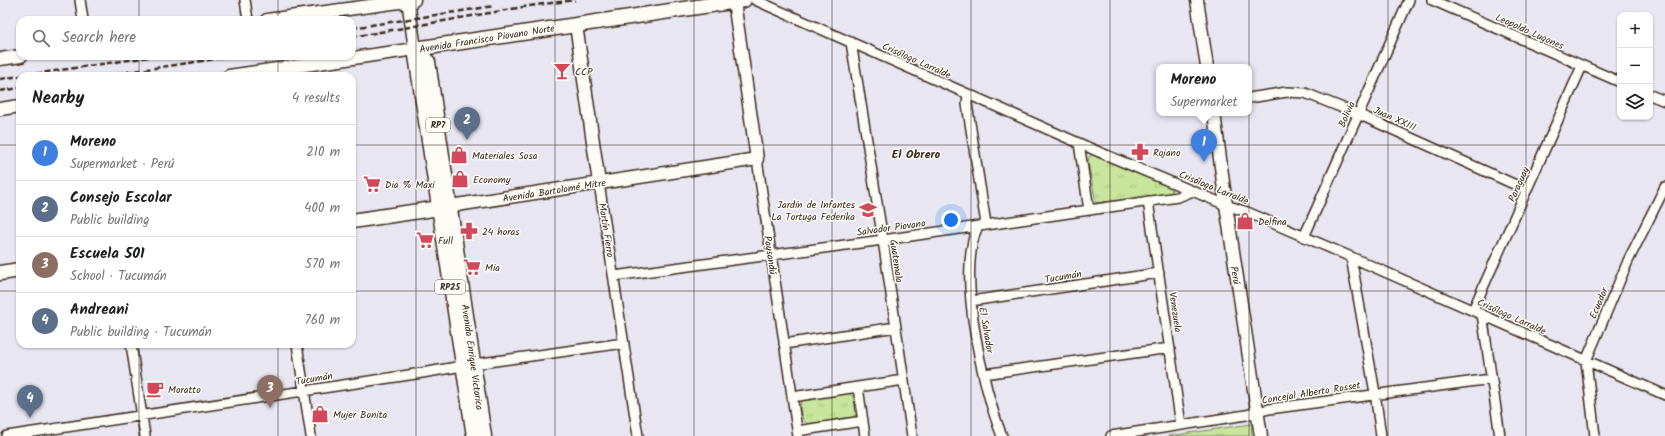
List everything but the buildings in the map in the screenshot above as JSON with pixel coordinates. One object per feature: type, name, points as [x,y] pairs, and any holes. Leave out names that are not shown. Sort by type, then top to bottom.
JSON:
[{"type":"main road","name":"Avenida Francisco Piovano Norte","points":[[415,49],[739,1]]},
{"type":"main road","name":"RP7","points":[[415,49],[444,207]]},
{"type":"main road","name":"Avenida Bartolomé Mitre","points":[[356,220],[444,207]]},
{"type":"main road","name":"Avenida Enrique Victorica","points":[[444,207],[469,365],[484,436]]},
{"type":"main road","points":[[0,272],[16,270]]},
{"type":"main road","name":"Avenida Enrique Victorica","points":[[469,365],[474,436]]},
{"type":"street","points":[[80,0],[82,16]]},
{"type":"street","points":[[245,0],[247,16]]},
{"type":"street","points":[[296,16],[410,0],[415,49]]},
{"type":"street","name":"Crisólogo Larralde","points":[[755,0],[1079,143],[1226,205],[1247,212],[1665,395]]},
{"type":"street","points":[[1197,0],[1207,64]]},
{"type":"street","name":"Bolivia","points":[[1304,237],[1409,0]]},
{"type":"street","name":"Leopoldo Lugones","points":[[1432,0],[1617,81]]},
{"type":"street","name":"Paysandú","points":[[739,1],[757,159],[798,434]]},
{"type":"street","name":"Martín Fierro","points":[[576,25],[638,436]]},
{"type":"street","name":"Guatemala","points":[[850,42],[883,240],[912,436]]},
{"type":"street","name":"Avenida Francisco Piovano Norte","points":[[356,58],[415,49]]},
{"type":"street","points":[[0,59],[16,57]]},
{"type":"street","name":"Avenida Francisco Piovano Norte","points":[[271,72],[346,60]]},
{"type":"street","name":"Paraguay","points":[[1478,312],[1527,190],[1582,66]]},
{"type":"street","name":"Juan XXIII","points":[[1252,98],[1287,92],[1305,93],[1358,114],[1527,190]]},
{"type":"street","name":"El Salvador","points":[[968,94],[967,104],[982,225],[975,233],[971,260],[971,301],[984,374],[993,411],[1002,436]]},
{"type":"street","points":[[1653,96],[1665,101]]},
{"type":"street","points":[[0,109],[16,107]]},
{"type":"street","name":"Perú","points":[[1214,116],[1226,205],[1261,436]]},
{"type":"street","points":[[1079,143],[1089,210]]},
{"type":"street","name":"Avenida Bartolomé Mitre","points":[[444,207],[757,159]]},
{"type":"street","name":"Ecuador","points":[[1595,436],[1586,361],[1628,260],[1665,187]]},
{"type":"street","name":"Salvador Piovano","points":[[614,276],[883,240],[1178,197],[1193,191]]},
{"type":"street","name":"Venezuela","points":[[1148,201],[1181,425]]},
{"type":"street","points":[[1351,257],[1381,436]]},
{"type":"street","name":"Tucumán","points":[[971,301],[1159,273]]},
{"type":"street","points":[[1478,312],[1500,436]]},
{"type":"street","points":[[784,344],[896,327]]},
{"type":"street","name":"Tucumán","points":[[7,436],[469,365],[624,343]]},
{"type":"street","points":[[131,348],[145,436]]},
{"type":"street","points":[[298,348],[311,436]]},
{"type":"street","points":[[984,374],[1170,348]]},
{"type":"street","name":"Concejal Alberto Rosset","points":[[1111,436],[1375,393],[1490,379]]},
{"type":"street","points":[[792,396],[904,380]]},
{"type":"street","points":[[858,387],[865,436]]},
{"type":"street","points":[[798,434],[863,421]]},
{"type":"green space","points":[[1093,154],[1172,188],[1171,194],[1096,203],[1088,162],[1089,157]]},
{"type":"green space","points":[[846,392],[849,393],[856,401],[857,412],[853,417],[808,424],[804,420],[800,409],[802,399]]},
{"type":"green space","points":[[1251,424],[1252,436],[1169,436]]},
{"type":"railway","points":[[356,36],[529,6],[575,0]]},
{"type":"railway","points":[[356,27],[494,6]]},
{"type":"railway","points":[[47,72],[129,60]]},
{"type":"railway","points":[[127,72],[209,60]]},
{"type":"railway","points":[[0,79],[16,77]]},
{"type":"railway","points":[[0,91],[16,89]]},
{"type":"place","name":"CCP","points":[[562,71]]},
{"type":"place","name":"Consejo Escolar","points":[[467,140]]},
{"type":"place","name":"Rojano","points":[[1140,152]]},
{"type":"place","name":"Materiales Sosa","points":[[459,155]]},
{"type":"place","name":"Moreno","points":[[1204,162]]},
{"type":"place","name":"Economy","points":[[460,179]]},
{"type":"place","name":"Dia % Maxi","points":[[372,184]]},
{"type":"place","name":"Jardín de Infantes La Tortuga Federika","points":[[868,210]]},
{"type":"place","name":"Delfina","points":[[1245,221]]},
{"type":"place","name":"24 horas","points":[[469,231]]},
{"type":"place","name":"Full","points":[[425,240]]},
{"type":"place","name":"Mia","points":[[472,267]]},
{"type":"place","name":"Moratto","points":[[155,389]]},
{"type":"place","name":"Escuela 501","points":[[270,408]]},
{"type":"place","name":"Mujer Bonita","points":[[320,414]]},
{"type":"place","name":"Andreani","points":[[30,418]]},
{"type":"district","name":"El Obrero","points":[[916,154]]}]
